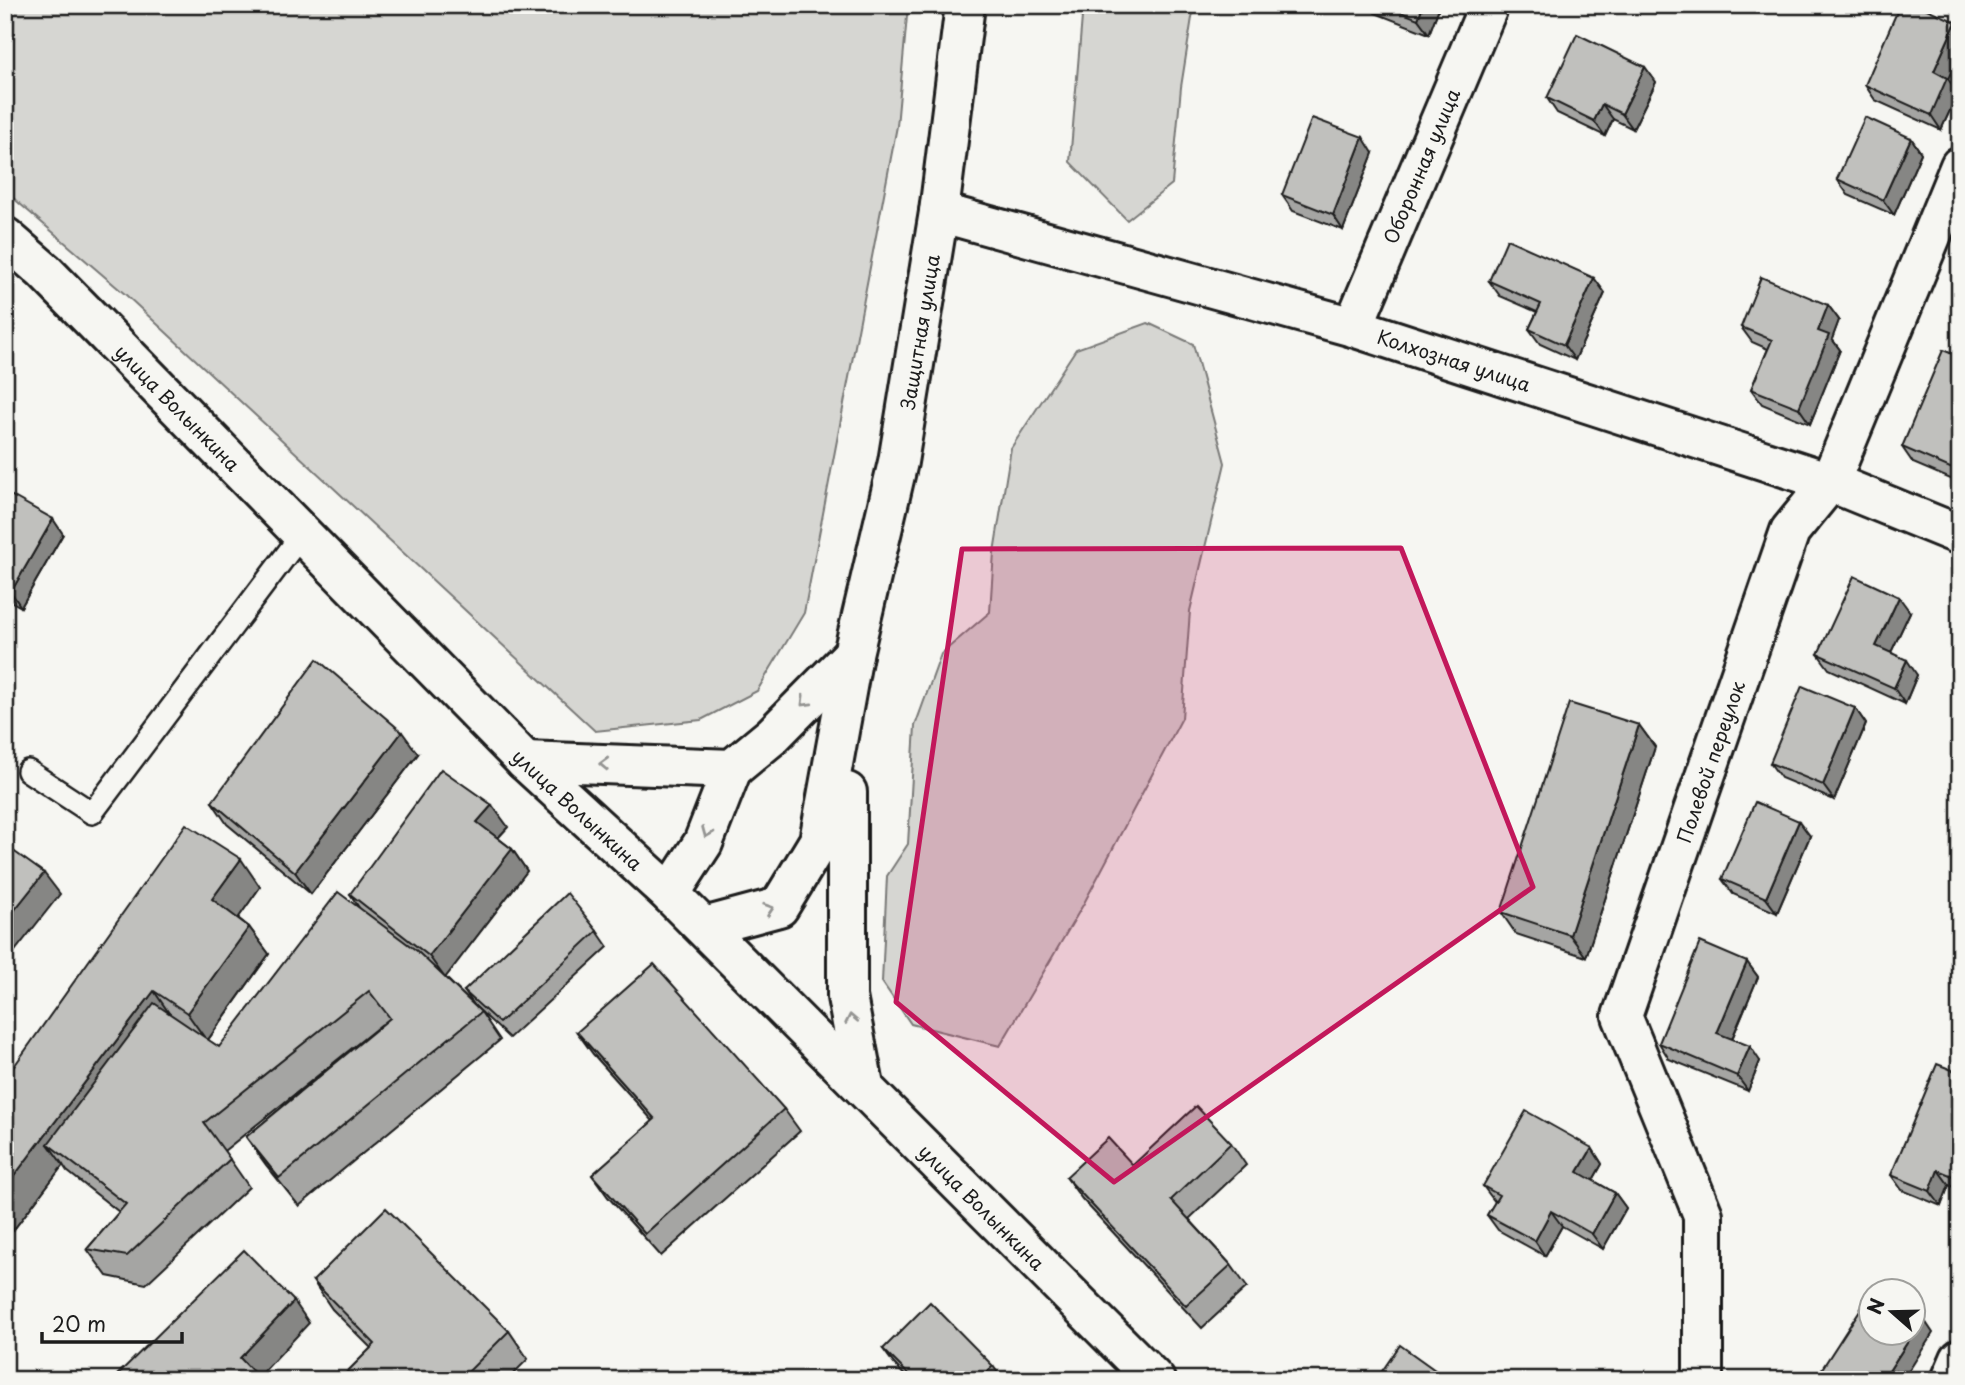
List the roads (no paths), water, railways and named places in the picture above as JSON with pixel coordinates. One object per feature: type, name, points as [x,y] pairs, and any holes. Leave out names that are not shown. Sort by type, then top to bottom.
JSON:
[{"type":"street","name":"Защитная улица","points":[[853,654],[898,461],[939,212],[965,5]]},
{"type":"street","name":"Оборонная улица","points":[[1353,327],[1489,5]]},
{"type":"street","name":"Полевой переулок","points":[[1703,1380],[1703,1215],[1622,1016],[1790,531],[1830,482],[1960,166]]},
{"type":"street","name":"Колхозная улица","points":[[939,212],[1353,327],[1830,482],[1960,535]]},
{"type":"street","name":"улица Волынкина","points":[[5,237],[44,271],[525,761],[704,927],[1155,1380]]},
{"type":"street","points":[[670,894],[704,843],[732,769],[772,736],[853,654]]},
{"type":"street","points":[[704,927],[779,907],[819,841],[853,654]]},
{"type":"street","points":[[853,654],[846,811],[847,997],[864,1086]]},
{"type":"street","points":[[525,761],[732,769]]},
{"type":"street","points":[[1951,1380],[1960,1359]]},
{"type":"lane","points":[[28,771],[92,813],[302,534]]}]
